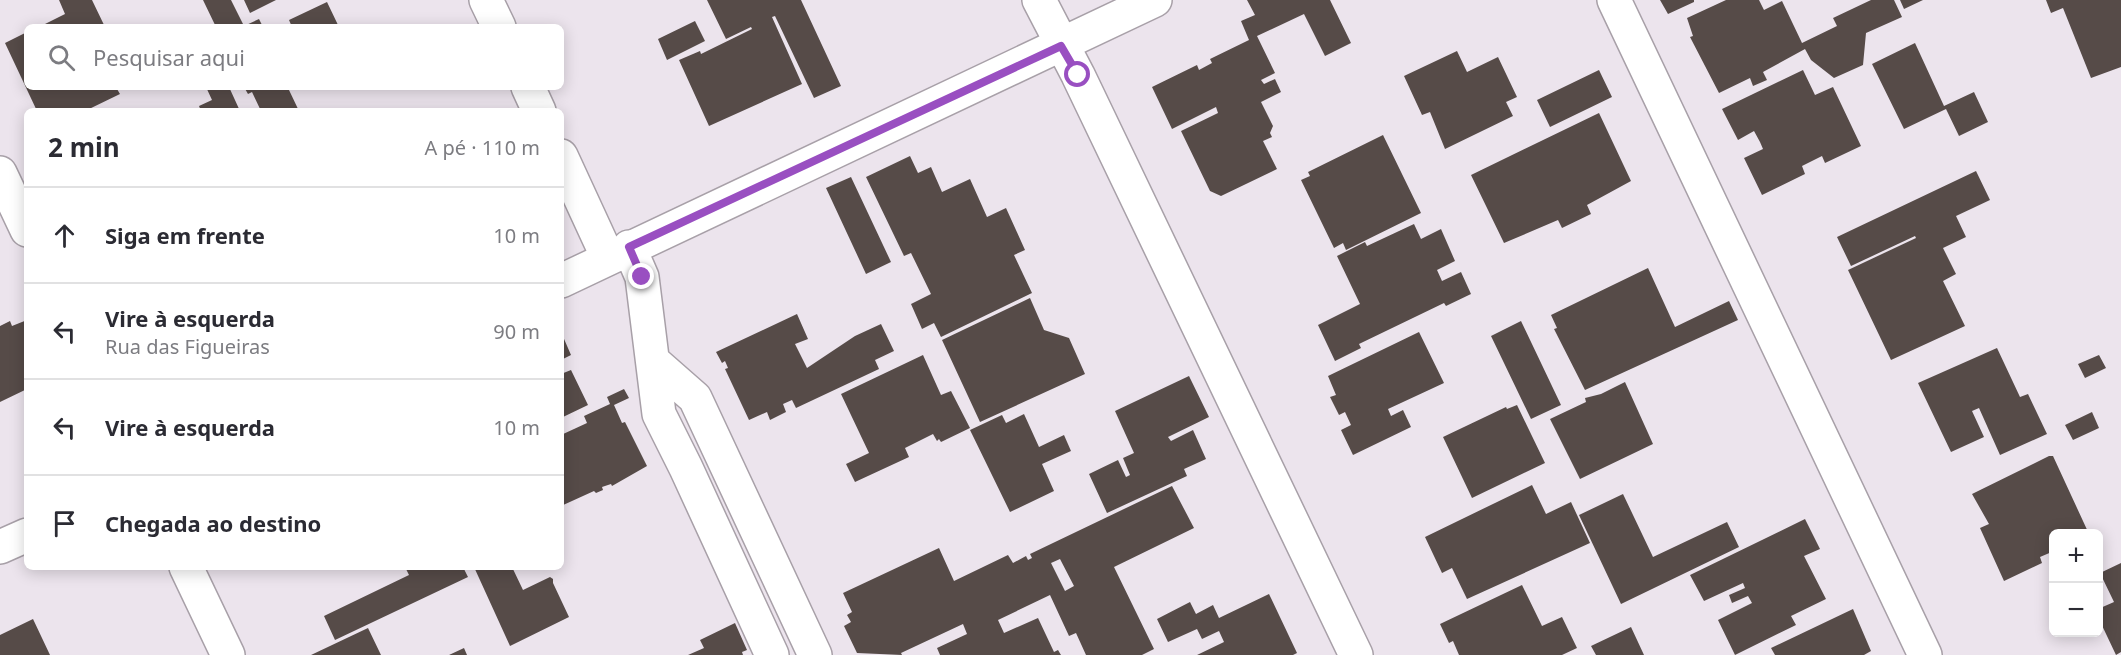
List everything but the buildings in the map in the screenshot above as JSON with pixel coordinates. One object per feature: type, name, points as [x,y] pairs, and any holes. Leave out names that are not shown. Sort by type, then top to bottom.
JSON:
[{"type":"street","points":[[486,0],[498,24]]},
{"type":"street","points":[[1039,0],[1078,75],[1356,655]]},
{"type":"street","points":[[564,280],[1155,0]]},
{"type":"street","points":[[1614,0],[1925,655]]},
{"type":"street","points":[[529,90],[538,108]]},
{"type":"street","points":[[564,161],[619,253],[642,277],[659,414],[772,655]]},
{"type":"street","points":[[0,173],[24,224]]},
{"type":"street","points":[[654,362],[695,398],[815,655]]},
{"type":"street","points":[[0,548],[24,536]]},
{"type":"street","points":[[187,570],[228,655]]},
{"type":"route","points":[[642,277],[629,247],[1061,46],[1078,75]]}]
